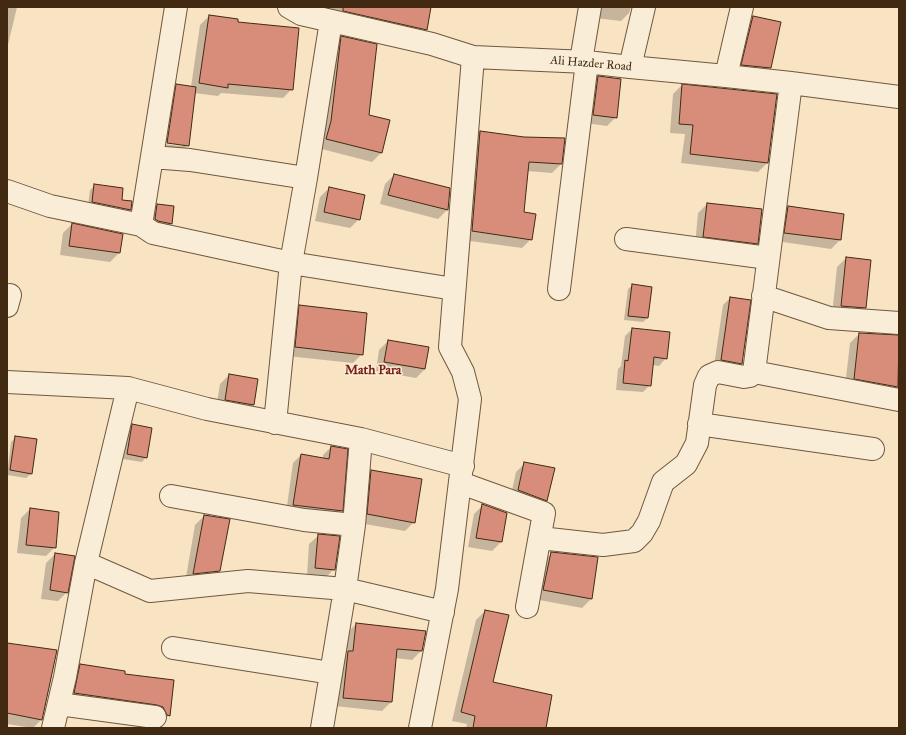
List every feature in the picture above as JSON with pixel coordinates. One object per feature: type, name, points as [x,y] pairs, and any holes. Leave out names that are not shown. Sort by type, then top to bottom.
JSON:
[{"type":"street","points":[[141,225],[176,7]]},
{"type":"street","name":"Ali Hazder Road","points":[[289,7],[301,14],[432,44],[473,57],[584,61],[791,83],[899,97]]},
{"type":"street","points":[[559,289],[590,7]]},
{"type":"street","points":[[630,67],[644,7]]},
{"type":"street","points":[[726,76],[742,7]]},
{"type":"street","points":[[275,423],[291,262],[331,21]]},
{"type":"street","points":[[420,728],[447,589],[470,399],[463,372],[450,347],[473,57]]},
{"type":"street","points":[[540,538],[603,545],[634,541],[642,533],[650,521],[663,482],[686,464],[697,443],[704,385],[709,376],[718,372],[744,378],[750,376],[754,372],[791,83]]},
{"type":"street","points":[[152,157],[190,160],[306,178]]},
{"type":"street","points":[[7,191],[50,206],[141,225],[159,235],[291,262],[454,289]]},
{"type":"street","points":[[626,239],[768,258]]},
{"type":"street","points":[[763,296],[828,318],[899,323]]},
{"type":"street","points":[[754,372],[899,400]]},
{"type":"street","points":[[7,382],[128,388],[207,410],[361,439],[462,474],[544,513],[527,607]]},
{"type":"street","points":[[53,728],[86,563],[128,388]]},
{"type":"street","points":[[699,424],[873,449]]},
{"type":"street","points":[[322,728],[354,525],[361,439]]},
{"type":"street","points":[[171,496],[304,520],[354,525]]},
{"type":"street","points":[[86,563],[150,591],[248,581],[345,589],[443,612]]},
{"type":"street","points":[[173,648],[331,673]]},
{"type":"street","points":[[59,704],[155,717]]},
{"type":"building","points":[[343,7],[431,7],[427,30],[343,11]]},
{"type":"building","points":[[209,15],[238,19],[238,22],[299,28],[293,90],[228,84],[228,88],[199,83]]},
{"type":"building","points":[[753,16],[781,22],[771,68],[741,65]]},
{"type":"building","points":[[341,36],[377,44],[369,115],[390,120],[382,153],[326,139],[331,121]]},
{"type":"building","points":[[598,76],[621,79],[617,118],[593,115]]},
{"type":"building","points":[[176,84],[196,87],[189,146],[167,143]]},
{"type":"building","points":[[682,84],[777,94],[768,163],[690,154],[693,125],[679,124]]},
{"type":"building","points":[[480,131],[524,137],[565,138],[562,164],[529,162],[524,212],[536,214],[532,240],[472,231]]},
{"type":"building","points":[[394,174],[450,188],[448,210],[388,195]]},
{"type":"building","points":[[94,184],[123,188],[122,200],[132,201],[131,210],[92,202]]},
{"type":"building","points":[[329,187],[365,195],[360,220],[324,212]]},
{"type":"building","points":[[707,203],[762,209],[758,244],[703,237]]},
{"type":"building","points":[[157,204],[174,206],[172,224],[155,219]]},
{"type":"building","points":[[788,206],[844,214],[841,240],[784,233]]},
{"type":"building","points":[[72,223],[123,234],[120,253],[69,246]]},
{"type":"building","points":[[846,257],[871,260],[866,308],[841,306]]},
{"type":"building","points":[[632,284],[652,287],[648,318],[628,316]]},
{"type":"building","points":[[730,297],[751,300],[742,364],[721,360]]},
{"type":"building","points":[[299,305],[367,313],[363,355],[295,347]]},
{"type":"building","points":[[632,328],[670,332],[667,359],[654,357],[651,386],[623,383],[625,360],[628,361]]},
{"type":"building","points":[[859,333],[899,335],[898,387],[854,379]]},
{"type":"building","points":[[388,340],[429,347],[425,369],[384,362]]},
{"type":"building","points":[[229,374],[258,379],[254,405],[225,400]]},
{"type":"building","points":[[132,424],[152,428],[147,458],[127,454]]},
{"type":"building","points":[[15,436],[37,439],[32,474],[10,470]]},
{"type":"building","points":[[331,446],[348,449],[343,511],[293,505],[301,454],[329,459]]},
{"type":"building","points":[[524,462],[555,468],[547,501],[518,490]]},
{"type":"building","points":[[371,470],[422,479],[415,523],[367,514]]},
{"type":"building","points":[[482,504],[507,513],[502,542],[476,538]]},
{"type":"building","points":[[30,508],[59,512],[56,548],[26,545]]},
{"type":"building","points":[[204,515],[230,519],[220,571],[193,574]]},
{"type":"building","points":[[318,534],[340,536],[335,570],[315,568]]},
{"type":"building","points":[[551,552],[598,557],[592,599],[543,590]]},
{"type":"building","points":[[55,553],[75,556],[68,593],[50,590]]},
{"type":"building","points":[[485,610],[509,615],[493,682],[552,695],[546,728],[473,728],[475,716],[461,712]]},
{"type":"building","points":[[356,623],[426,631],[422,651],[397,649],[392,702],[343,698],[348,651],[353,651]]},
{"type":"building","points":[[7,643],[57,650],[42,720],[7,713]]},
{"type":"building","points":[[80,664],[125,671],[125,674],[174,680],[170,716],[167,715],[163,707],[157,705],[74,693]]},
{"type":"district","name":"Math Para","points":[[373,371]]}]
